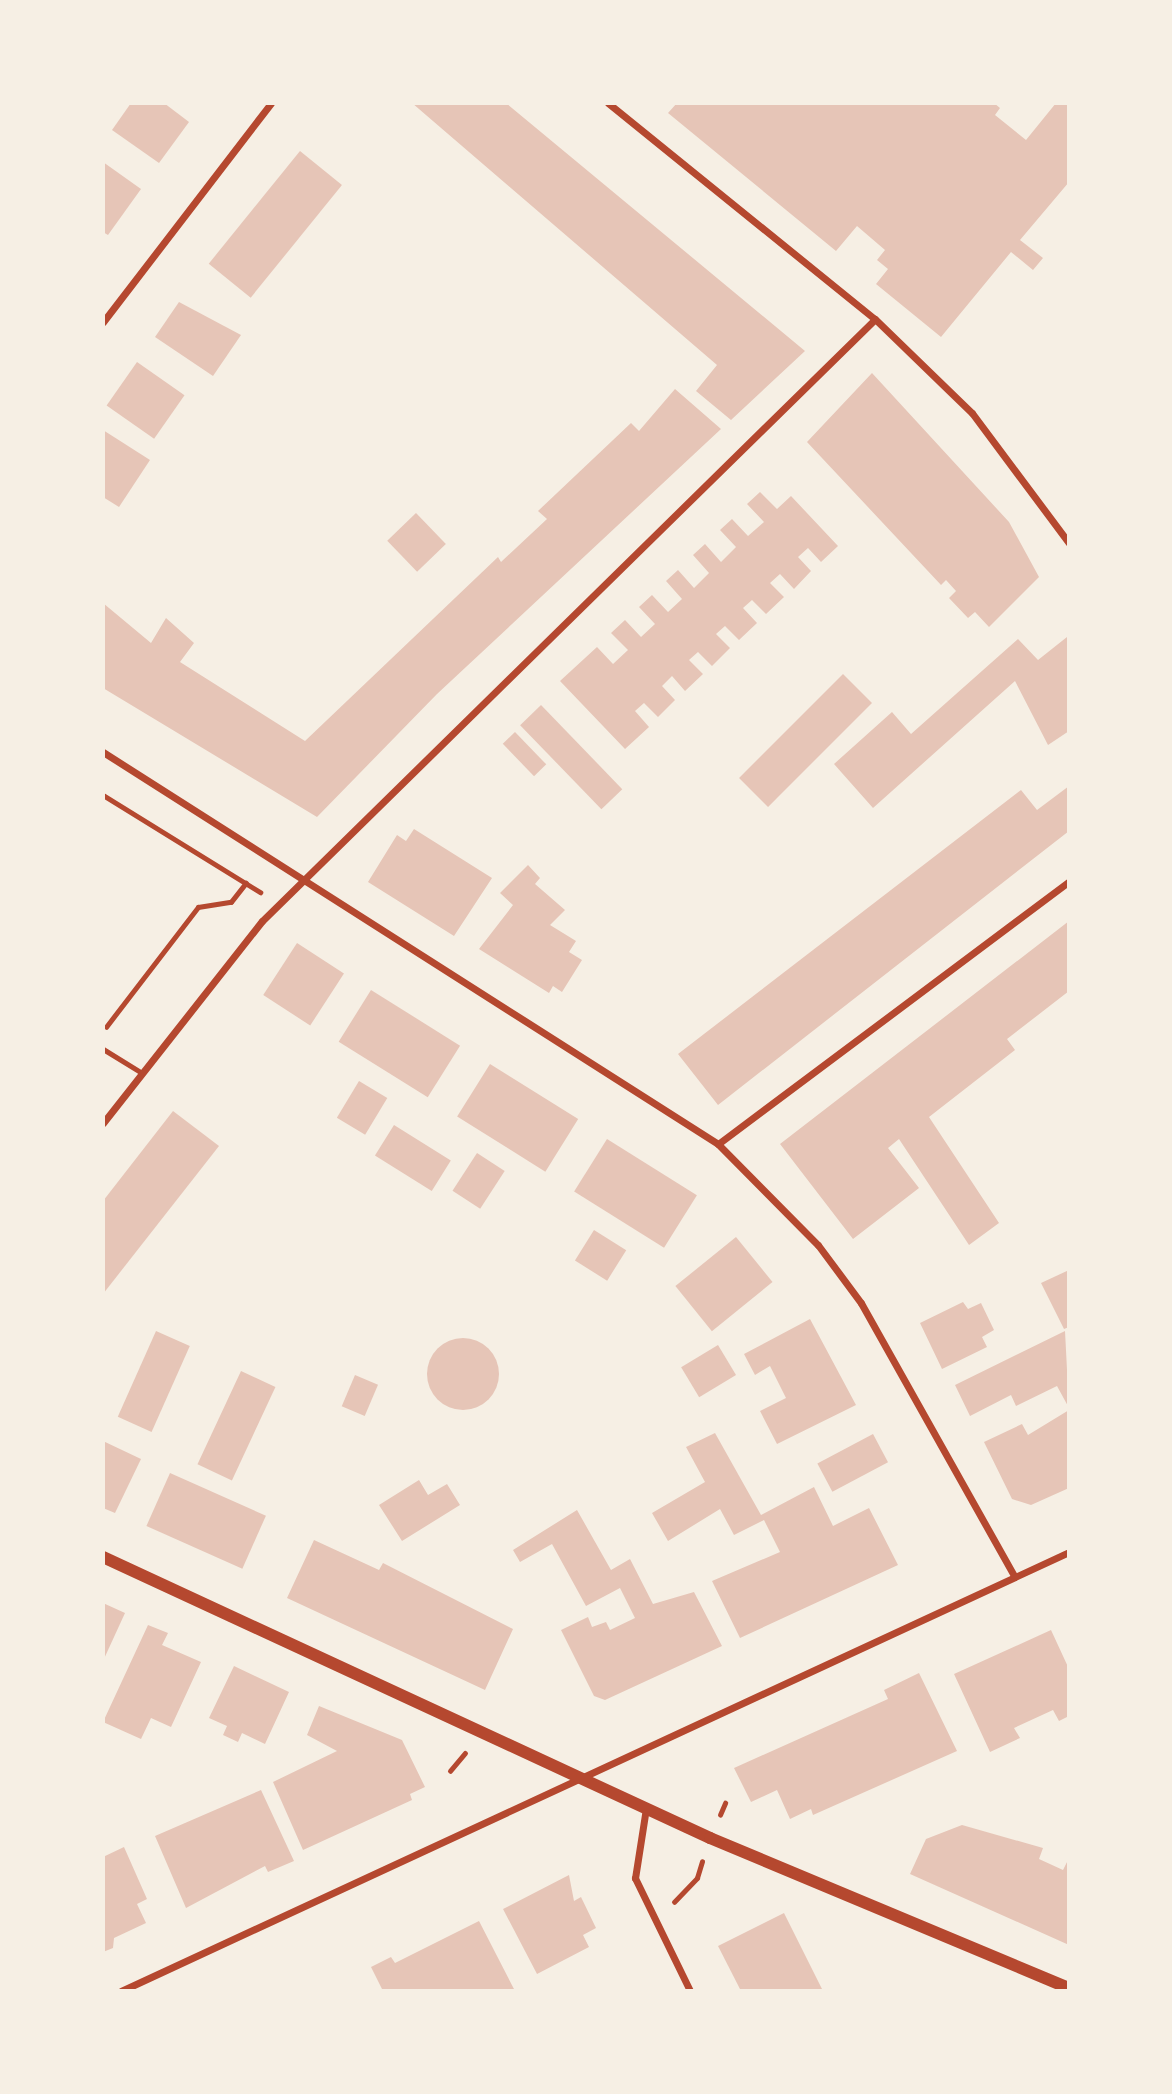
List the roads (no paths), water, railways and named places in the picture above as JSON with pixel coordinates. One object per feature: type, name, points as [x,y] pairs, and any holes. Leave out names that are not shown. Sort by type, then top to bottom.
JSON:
[{"type":"street","points":[[103,322],[271,103]]},
{"type":"street","points":[[608,103],[875,319],[972,413],[1069,543]]},
{"type":"street","points":[[103,1123],[281,904],[875,319]]},
{"type":"street","points":[[103,752],[308,880],[718,1144],[818,1245],[861,1303],[1015,1577]]},
{"type":"street","points":[[718,1144],[1069,881]]},
{"type":"street","points":[[121,1991],[1069,1552]]},
{"type":"street","points":[[103,1557],[646,1808],[1069,1988]]},
{"type":"street","points":[[646,1808],[635,1878],[690,1991]]},
{"type":"lane","points":[[103,1049],[142,1073]]}]
